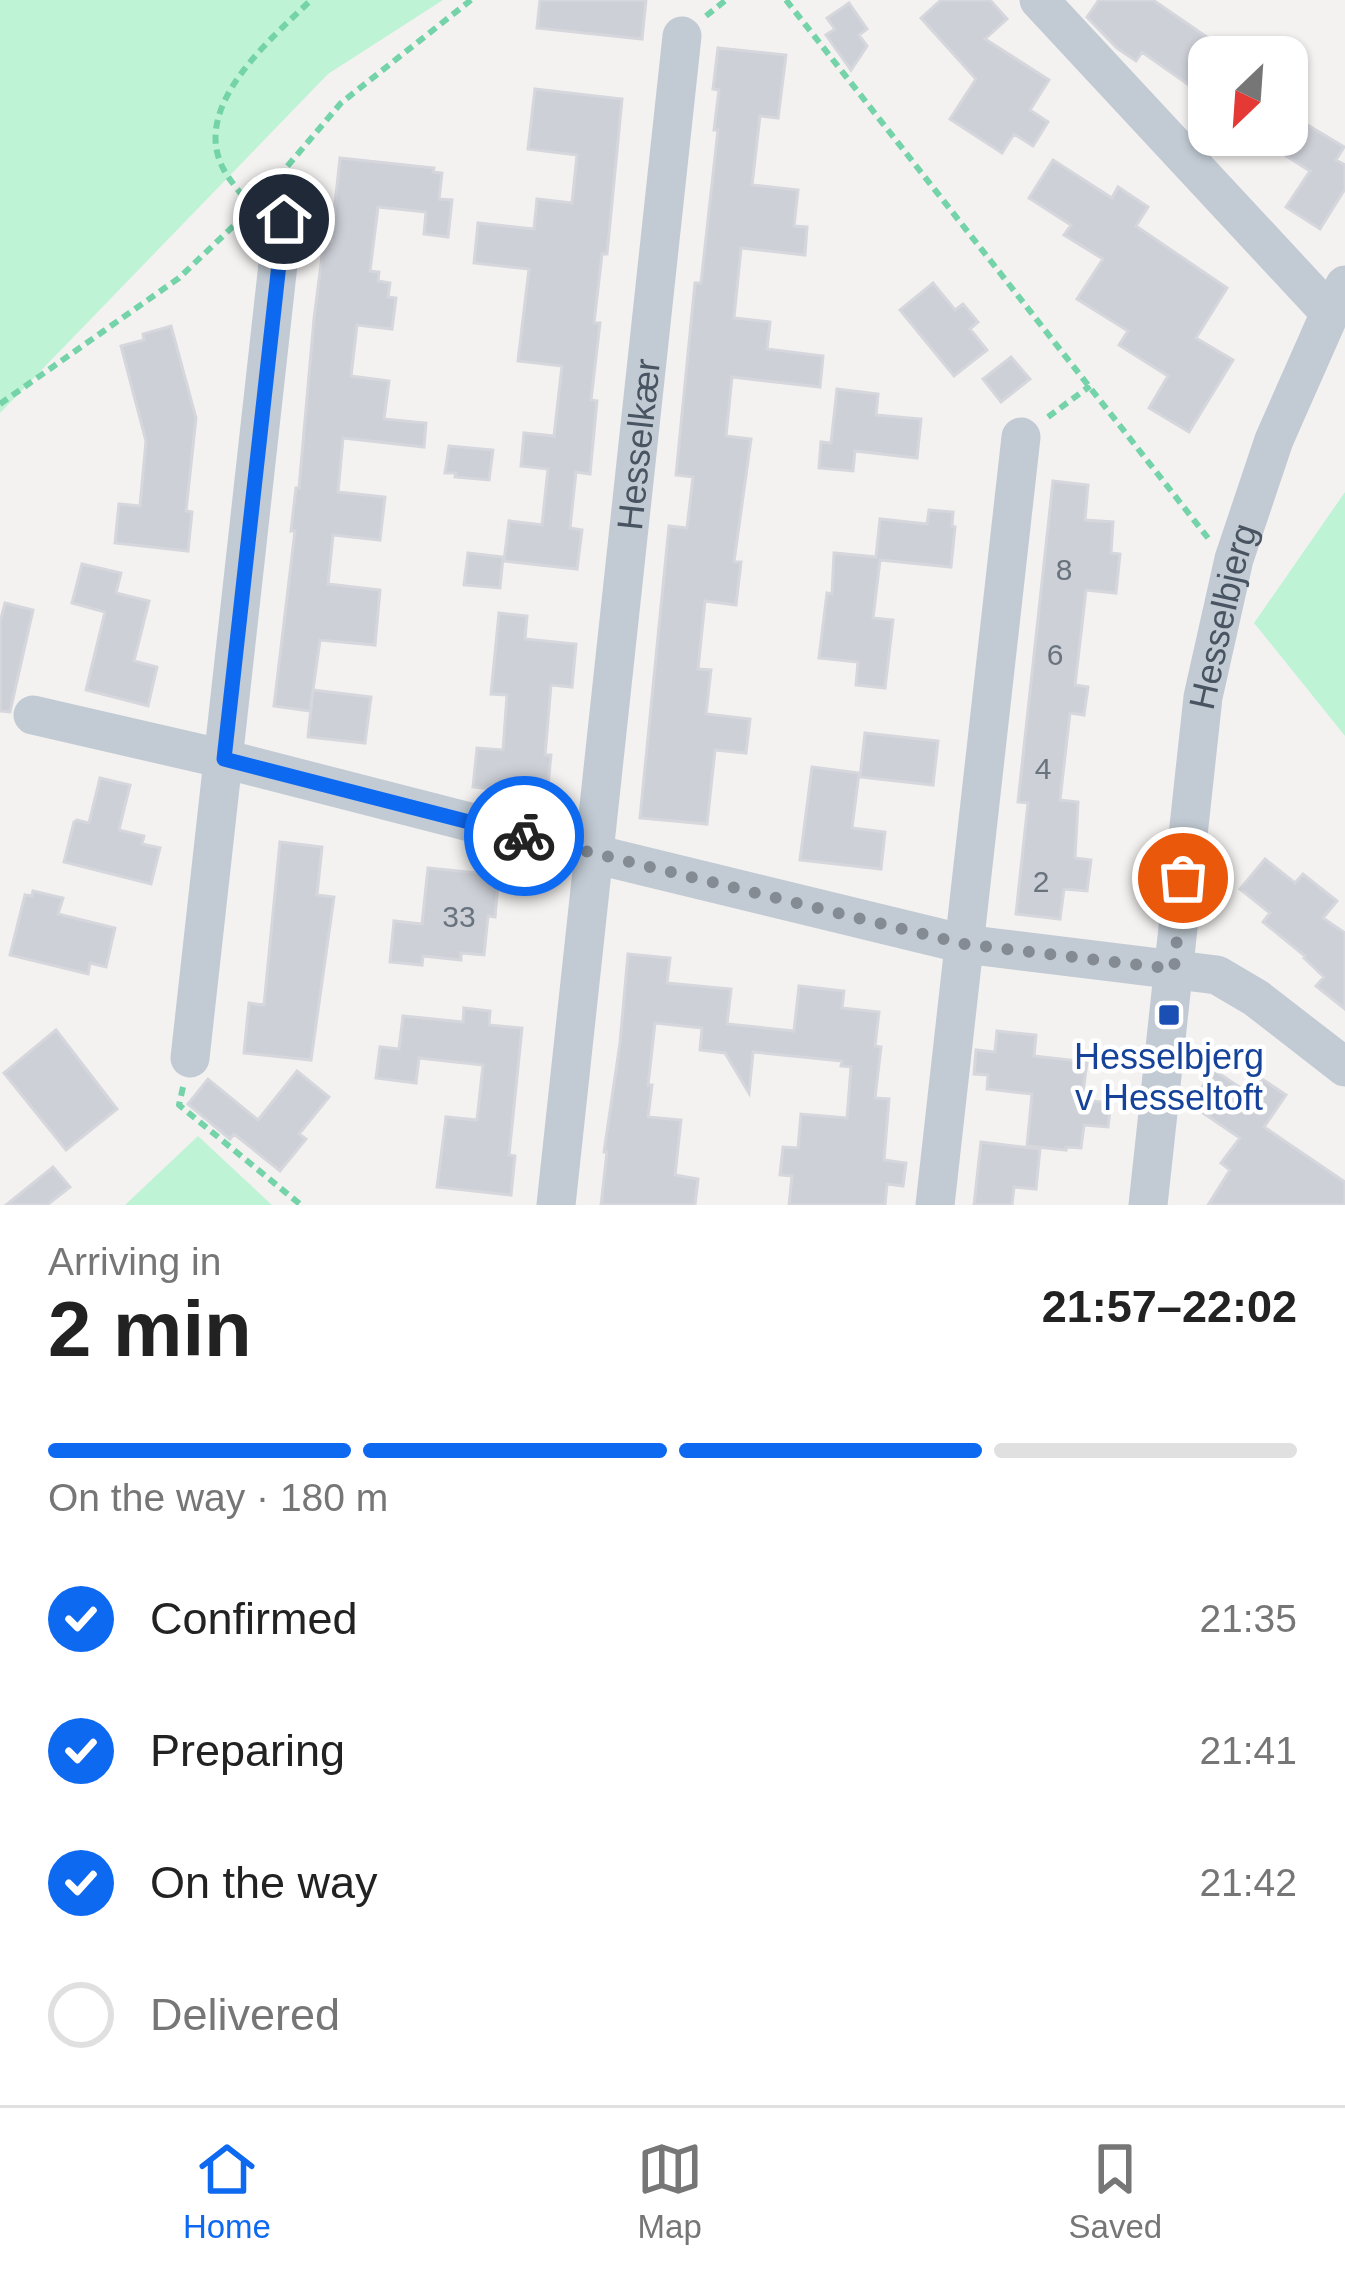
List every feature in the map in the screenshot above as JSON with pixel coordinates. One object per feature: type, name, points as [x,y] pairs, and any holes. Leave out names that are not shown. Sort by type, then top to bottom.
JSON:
[{"type":"street","points":[[1039,0],[1337,299]]},
{"type":"street","name":"Hesselkær","points":[[556,1205],[682,36]]},
{"type":"street","points":[[190,1058],[224,759],[268,206]]},
{"type":"street","name":"Hesselbjerg","points":[[1148,1205],[1203,697],[1234,559],[1274,440],[1337,299]]},
{"type":"street","points":[[934,1205],[1021,436]]},
{"type":"street","points":[[33,716],[224,759],[964,944],[1217,975],[1256,998],[1345,1067]]},
{"type":"path","points":[[268,206],[222,168],[215,142],[221,106],[250,61],[311,0]]},
{"type":"path","points":[[0,404],[179,278],[268,206],[341,103],[471,0]]},
{"type":"path","points":[[786,0],[1206,537],[1234,559]]},
{"type":"path","points":[[1021,436],[1090,386]]},
{"type":"path","points":[[190,1058],[178,1105],[301,1205]]},
{"type":"green space","points":[[0,0],[443,0],[328,74],[0,413]]},
{"type":"green space","points":[[1345,492],[1345,736],[1254,623]]},
{"type":"green space","points":[[198,1136],[272,1205],[125,1205]]},
{"type":"building","points":[[540,0],[646,0],[642,39],[537,28]]},
{"type":"building","points":[[941,0],[990,0],[1007,19],[985,39],[1049,80],[1030,110],[1048,122],[1033,146],[1014,134],[1002,153],[950,119],[976,79],[921,18]]},
{"type":"building","points":[[1099,0],[1153,0],[1205,36],[1188,36],[1188,84],[1142,52],[1136,61],[1087,17]]},
{"type":"building","points":[[849,3],[867,29],[859,35],[867,46],[851,70],[826,35],[835,29],[827,18]]},
{"type":"building","points":[[718,48],[786,55],[778,118],[760,116],[752,185],[798,190],[794,226],[807,227],[805,255],[741,248],[734,318],[770,322],[767,349],[823,356],[820,387],[732,377],[726,436],[751,439],[734,562],[741,562],[736,605],[705,601],[698,669],[711,670],[706,714],[750,719],[746,753],[715,750],[707,824],[640,818],[669,526],[687,528],[693,477],[676,475],[695,283],[701,283],[718,130],[714,130],[719,90],[713,89]]},
{"type":"building","points":[[535,89],[622,99],[607,254],[602,254],[594,323],[600,323],[591,400],[597,401],[590,474],[576,472],[570,528],[582,530],[577,569],[504,561],[509,521],[542,525],[548,469],[521,466],[524,433],[554,436],[562,366],[518,361],[529,269],[474,263],[478,223],[534,229],[537,199],[572,203],[577,155],[528,149]]},
{"type":"building","points":[[1308,125],[1344,147],[1336,160],[1345,165],[1345,189],[1320,229],[1286,207],[1310,171],[1286,156],[1308,156]]},
{"type":"building","points":[[340,158],[434,168],[433,172],[442,173],[439,199],[452,200],[448,237],[424,234],[426,212],[378,207],[370,271],[379,272],[378,281],[390,283],[388,297],[396,298],[392,329],[357,325],[351,376],[389,381],[384,419],[426,423],[424,447],[343,438],[338,492],[385,497],[380,540],[333,535],[328,584],[380,590],[375,645],[320,640],[310,711],[274,706],[314,319],[324,240],[331,241]]},
{"type":"building","points":[[1053,160],[1112,198],[1118,187],[1148,207],[1136,226],[1227,288],[1196,338],[1233,360],[1189,432],[1149,408],[1168,376],[1119,345],[1128,331],[1077,299],[1103,259],[1064,235],[1071,225],[1029,198]]},
{"type":"building","points":[[933,283],[955,310],[963,304],[978,322],[970,329],[987,350],[954,376],[900,310]]},
{"type":"building","points":[[171,326],[196,418],[186,511],[192,512],[188,551],[115,543],[119,504],[140,506],[146,441],[121,346]]},
{"type":"building","points":[[1011,357],[1030,379],[1001,402],[983,379]]},
{"type":"building","points":[[837,389],[878,394],[876,415],[921,419],[917,458],[855,451],[853,471],[819,468],[821,442],[831,443]]},
{"type":"building","points":[[449,446],[493,450],[489,480],[445,473]]},
{"type":"building","points":[[1053,481],[1088,485],[1085,520],[1113,522],[1111,553],[1120,554],[1116,593],[1086,590],[1075,685],[1088,687],[1084,715],[1070,713],[1060,800],[1078,802],[1075,858],[1091,860],[1087,891],[1064,889],[1060,919],[1016,914],[1028,803],[1018,802]]},
{"type":"building","points":[[929,510],[953,512],[951,567],[880,560],[873,618],[893,620],[885,688],[856,685],[858,662],[819,658],[827,593],[832,594],[834,553],[876,557],[880,519],[927,524]]},
{"type":"building","points":[[468,553],[503,557],[500,588],[464,585]]},
{"type":"building","points":[[82,564],[121,573],[116,593],[149,601],[134,661],[157,667],[148,706],[86,690],[105,612],[72,603]]},
{"type":"building","points":[[5,603],[33,610],[10,712],[0,711],[0,623]]},
{"type":"building","points":[[499,613],[527,616],[525,639],[576,644],[572,687],[551,685],[547,795],[473,787],[477,748],[503,750],[507,695],[491,694]]},
{"type":"building","points":[[313,690],[371,697],[365,743],[308,737]]},
{"type":"building","points":[[865,733],[938,741],[933,785],[860,777]]},
{"type":"building","points":[[812,767],[859,773],[852,828],[885,832],[881,869],[800,860]]},
{"type":"building","points":[[100,778],[130,785],[119,830],[144,836],[142,844],[160,848],[151,884],[64,862],[74,822],[89,823]]},
{"type":"building","points":[[280,842],[322,847],[317,895],[334,897],[311,1060],[244,1053],[249,1003],[264,1005]]},
{"type":"building","points":[[1265,859],[1295,883],[1303,874],[1337,901],[1323,918],[1345,933],[1345,1009],[1316,986],[1324,977],[1305,956],[1263,922],[1270,913],[1240,889]]},
{"type":"building","points":[[428,868],[499,875],[495,917],[488,916],[484,955],[461,953],[461,960],[423,956],[422,965],[390,962],[394,921],[422,924]]},
{"type":"building","points":[[33,891],[63,898],[58,914],[115,928],[106,967],[90,963],[88,974],[10,955],[25,895],[32,896]]},
{"type":"building","points":[[628,954],[670,958],[667,983],[731,989],[727,1024],[794,1031],[799,986],[844,991],[842,1008],[879,1012],[875,1046],[881,1047],[875,1098],[889,1099],[884,1160],[906,1163],[903,1186],[887,1184],[885,1205],[789,1205],[792,1176],[780,1175],[783,1147],[798,1148],[801,1114],[847,1118],[851,1067],[841,1066],[842,1061],[753,1052],[749,1093],[725,1053],[700,1050],[702,1028],[655,1023],[648,1117],[681,1120],[675,1175],[698,1179],[695,1205],[601,1205]]},
{"type":"building","points":[[464,1008],[490,1011],[489,1025],[522,1028],[509,1155],[515,1156],[511,1195],[437,1187],[446,1117],[477,1120],[483,1065],[419,1058],[416,1083],[376,1078],[380,1047],[399,1049],[403,1016],[463,1022]]},
{"type":"building","points":[[56,1030],[117,1109],[66,1150],[4,1073]]},
{"type":"building","points":[[997,1031],[1036,1035],[1034,1056],[1087,1062],[1082,1100],[1111,1103],[1108,1127],[1084,1125],[1081,1148],[1027,1146],[1032,1094],[987,1089],[988,1075],[974,1074],[976,1050],[995,1052]]},
{"type":"building","points":[[1214,1070],[1251,1095],[1262,1079],[1286,1095],[1264,1127],[1345,1182],[1345,1205],[1208,1205],[1230,1170],[1221,1163],[1240,1138],[1190,1104]]},
{"type":"building","points":[[297,1071],[329,1097],[299,1134],[306,1139],[280,1171],[188,1104],[208,1079],[258,1120]]},
{"type":"building","points":[[981,1142],[1040,1149],[1036,1189],[1014,1187],[1012,1205],[974,1205]]},
{"type":"building","points":[[53,1167],[70,1187],[47,1205],[6,1205]]},
{"type":"way so far","points":[[524,836],[964,944],[1174,969],[1183,878]]},
{"type":"place","name":"Hesselbjerg v Hesseltoft","points":[[1169,1015]]},
{"type":"route","points":[[284,219],[224,759],[524,836]]}]
